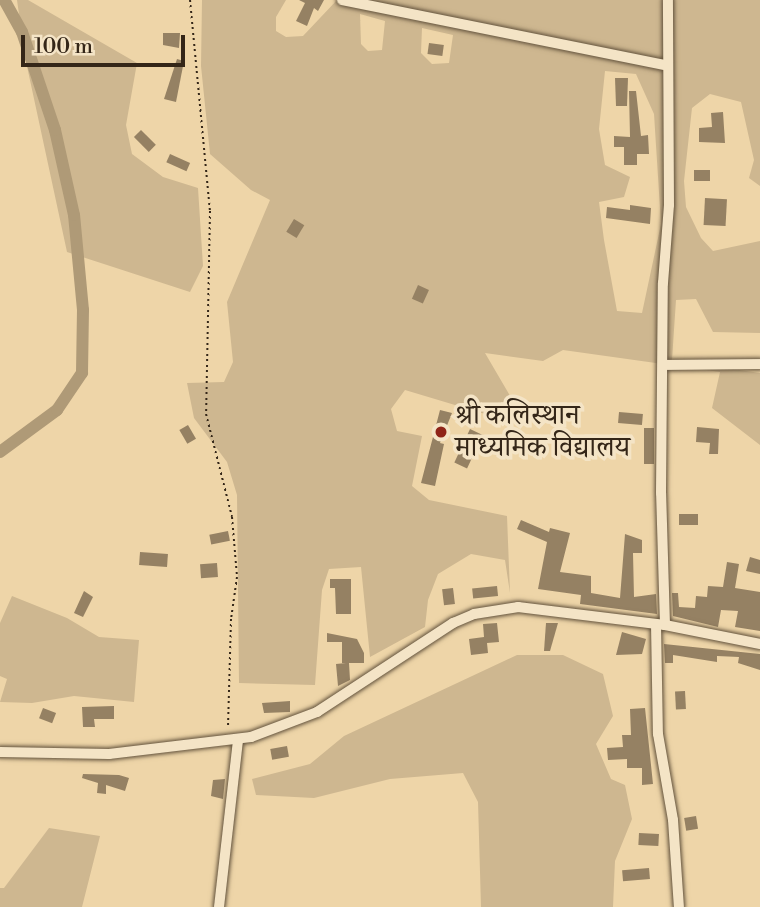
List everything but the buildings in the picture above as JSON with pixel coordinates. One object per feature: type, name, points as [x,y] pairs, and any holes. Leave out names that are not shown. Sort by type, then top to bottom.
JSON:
[{"type":"street","points":[[342,0],[665,65]]},
{"type":"street","points":[[668,0],[665,65],[668,205],[658,734],[673,820],[679,907]]},
{"type":"street","points":[[663,365],[760,365]]},
{"type":"street","points":[[0,752],[109,754],[233,740],[317,712],[427,638],[474,614],[518,607],[661,625],[760,644]]},
{"type":"street","points":[[219,907],[233,740]]},
{"type":"path","points":[[190,0],[210,211],[206,414],[232,517],[237,577],[231,619],[233,740]]},
{"type":"shaded area","points":[[17,0],[28,0],[137,63],[126,125],[132,154],[163,177],[198,188],[203,266],[190,292],[67,252],[25,57]]},
{"type":"shaded area","points":[[202,0],[286,0],[276,17],[276,31],[286,37],[303,36],[337,0],[760,0],[760,186],[749,178],[754,160],[741,102],[710,94],[692,108],[684,181],[686,207],[701,238],[713,251],[760,241],[760,333],[713,332],[696,299],[676,300],[672,360],[760,373],[760,445],[712,408],[720,372],[563,350],[543,361],[485,353],[513,401],[505,420],[405,390],[391,409],[397,431],[422,436],[412,486],[429,500],[507,516],[510,593],[505,560],[471,554],[438,574],[428,600],[425,627],[370,657],[361,567],[329,569],[322,590],[315,685],[239,683],[237,495],[227,462],[194,418],[187,383],[224,382],[233,362],[227,302],[270,200],[251,190],[210,154],[201,66]],"holes":[[[360,14],[385,21],[382,50],[368,51],[361,44]],[[422,28],[453,35],[449,63],[432,64],[421,53]],[[605,71],[636,74],[654,114],[661,224],[642,313],[617,311],[599,202],[624,197],[630,177],[605,165],[599,129]]]},
{"type":"shaded area","points":[[12,596],[67,618],[99,637],[139,640],[134,702],[74,696],[32,703],[0,702],[7,679],[0,676],[0,623]]},
{"type":"shaded area","points":[[517,655],[563,655],[603,674],[613,716],[596,744],[611,779],[625,785],[632,819],[615,861],[613,907],[481,907],[478,802],[463,773],[390,779],[314,798],[256,795],[252,779],[310,764],[344,736]]},
{"type":"shaded area","points":[[49,828],[100,836],[82,907],[0,907],[0,888],[4,888]]},
{"type":"waterway","points":[[0,452],[57,410],[82,373],[83,310],[74,215],[55,130],[22,32],[4,0]]},
{"type":"place","name":"श्री कलिस्थान माध्यमिक विद्यालय","points":[[441,432]]}]
